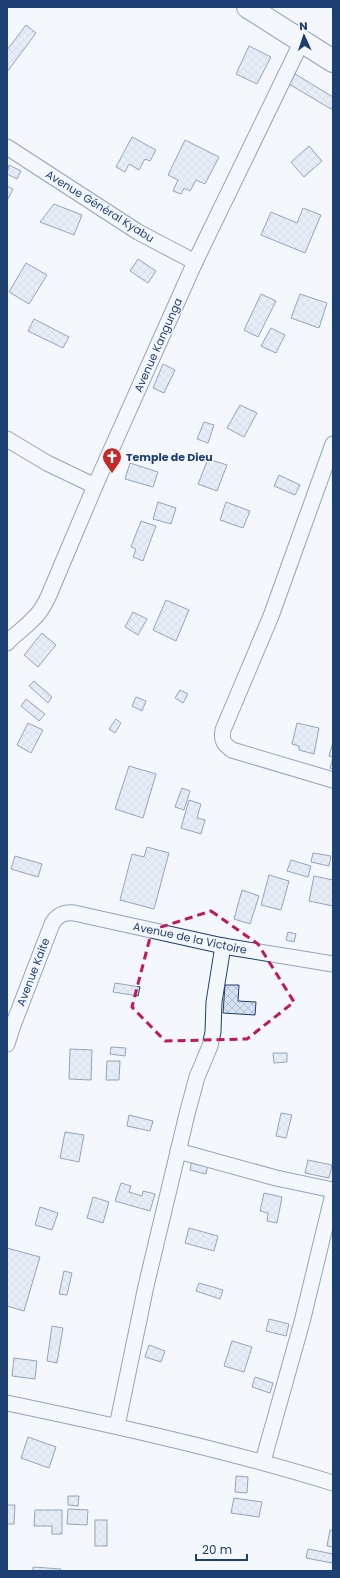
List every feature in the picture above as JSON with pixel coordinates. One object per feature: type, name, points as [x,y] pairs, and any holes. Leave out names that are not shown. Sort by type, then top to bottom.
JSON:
[{"type":"street","points":[[248,7],[333,61]]},
{"type":"street","name":"Avenue Kangunga","points":[[7,643],[16,633],[34,619],[42,609],[195,262],[302,41]]},
{"type":"street","name":"Avenue Général Kyabu","points":[[7,147],[138,232],[195,262]]},
{"type":"street","points":[[7,439],[47,463],[95,486]]},
{"type":"street","points":[[333,444],[271,616],[223,730],[222,738],[224,744],[232,750],[333,780]]},
{"type":"street","name":"Avenue de la Victoire","points":[[52,924],[55,919],[67,912],[223,946],[333,964]]},
{"type":"street","name":"Avenue Kaite","points":[[7,1044],[10,1027],[52,924]]},
{"type":"street","points":[[117,1426],[146,1286],[178,1151],[195,1084],[210,1046],[213,1032],[214,1002],[223,946]]},
{"type":"street","points":[[178,1151],[276,1178],[333,1190]]},
{"type":"street","points":[[263,1461],[302,1322],[333,1194]]},
{"type":"street","points":[[7,1403],[117,1426],[263,1461],[333,1483]]},
{"type":"highlighted area","points":[[211,911],[258,944],[294,1002],[247,1039],[165,1041],[132,1007],[152,930]]},
{"type":"building","points":[[26,25],[36,33],[7,72],[7,50]]},
{"type":"building","points":[[249,46],[271,57],[257,84],[236,74]]},
{"type":"building","points":[[295,74],[333,97],[333,106],[331,109],[289,84]]},
{"type":"building","points":[[132,137],[156,150],[150,161],[145,159],[139,170],[129,164],[125,172],[116,167]]},
{"type":"building","points":[[185,140],[219,157],[205,184],[196,180],[190,191],[184,188],[181,194],[173,191],[178,180],[168,175]]},
{"type":"building","points":[[309,146],[322,161],[304,177],[291,162]]},
{"type":"building","points":[[9,165],[21,171],[17,179],[7,174]]},
{"type":"building","points":[[7,186],[13,189],[7,201]]},
{"type":"building","points":[[54,204],[82,215],[74,235],[40,222]]},
{"type":"building","points":[[303,208],[321,215],[305,253],[261,235],[271,212],[297,223]]},
{"type":"building","points":[[138,259],[156,271],[148,283],[130,271]]},
{"type":"building","points":[[26,263],[47,275],[29,304],[9,292]]},
{"type":"building","points":[[261,294],[276,301],[258,337],[244,330]]},
{"type":"building","points":[[300,294],[327,303],[319,328],[291,318]]},
{"type":"building","points":[[34,319],[69,337],[63,348],[28,331]]},
{"type":"building","points":[[271,328],[285,335],[276,353],[261,346]]},
{"type":"building","points":[[163,364],[175,370],[164,393],[153,388]]},
{"type":"building","points":[[240,405],[257,413],[244,437],[227,428]]},
{"type":"building","points":[[204,422],[214,425],[208,443],[197,439]]},
{"type":"building","points":[[208,459],[227,465],[217,491],[198,484]]},
{"type":"building","points":[[130,463],[158,472],[153,487],[125,479]]},
{"type":"building","points":[[279,475],[300,485],[295,495],[274,486]]},
{"type":"building","points":[[158,502],[176,508],[171,524],[153,519]]},
{"type":"building","points":[[226,502],[250,511],[243,528],[220,520]]},
{"type":"building","points":[[141,521],[156,526],[143,561],[133,557],[136,549],[131,547]]},
{"type":"building","points":[[166,600],[189,610],[176,641],[153,630]]},
{"type":"building","points":[[133,612],[147,619],[138,635],[125,627]]},
{"type":"building","points":[[42,633],[56,645],[38,667],[24,655]]},
{"type":"building","points":[[34,681],[52,697],[48,703],[29,686]]},
{"type":"building","points":[[180,690],[188,694],[183,703],[175,698]]},
{"type":"building","points":[[136,697],[146,701],[142,711],[132,706]]},
{"type":"building","points":[[26,699],[45,714],[39,721],[21,706]]},
{"type":"building","points":[[116,719],[121,723],[115,733],[109,729]]},
{"type":"building","points":[[28,723],[43,730],[31,753],[17,745]]},
{"type":"building","points":[[297,723],[319,728],[314,754],[299,750],[299,746],[292,744]]},
{"type":"building","points":[[333,742],[333,757],[329,756]]},
{"type":"building","points":[[333,757],[333,769],[330,768]]},
{"type":"building","points":[[129,766],[156,774],[143,818],[115,809]]},
{"type":"building","points":[[182,788],[190,791],[184,810],[175,807]]},
{"type":"building","points":[[189,800],[201,804],[197,818],[205,820],[201,834],[181,828]]},
{"type":"building","points":[[147,847],[169,853],[154,909],[120,900],[132,854],[144,857]]},
{"type":"building","points":[[313,853],[331,856],[329,866],[311,862]]},
{"type":"building","points":[[15,856],[42,864],[38,877],[11,869]]},
{"type":"building","points":[[291,860],[311,866],[308,877],[287,871]]},
{"type":"building","points":[[269,875],[289,881],[281,910],[261,905]]},
{"type":"building","points":[[314,876],[333,880],[333,906],[309,901]]},
{"type":"building","points":[[242,890],[259,896],[250,924],[234,919]]},
{"type":"building","points":[[288,932],[296,934],[294,942],[286,940]]},
{"type":"building","points":[[115,983],[140,987],[138,996],[113,992]]},
{"type":"building","points":[[225,985],[239,985],[238,1001],[256,1002],[255,1015],[223,1013]]},
{"type":"building","points":[[111,1047],[126,1048],[125,1056],[110,1054]]},
{"type":"building","points":[[70,1049],[92,1050],[91,1080],[69,1079]]},
{"type":"building","points":[[273,1053],[287,1053],[287,1062],[274,1063]]},
{"type":"building","points":[[107,1061],[120,1061],[119,1080],[106,1080]]},
{"type":"building","points":[[281,1113],[292,1115],[286,1138],[276,1136]]},
{"type":"building","points":[[129,1115],[153,1121],[150,1131],[127,1126]]},
{"type":"building","points":[[65,1132],[84,1135],[79,1162],[60,1158]]},
{"type":"building","points":[[192,1160],[208,1164],[206,1174],[190,1170]]},
{"type":"building","points":[[308,1160],[332,1165],[329,1178],[305,1173]]},
{"type":"building","points":[[121,1183],[131,1186],[129,1192],[142,1196],[143,1191],[155,1194],[150,1211],[115,1201]]},
{"type":"building","points":[[264,1193],[282,1197],[277,1223],[267,1221],[268,1213],[260,1211]]},
{"type":"building","points":[[93,1197],[109,1202],[103,1223],[87,1218]]},
{"type":"building","points":[[40,1207],[58,1213],[52,1230],[35,1225]]},
{"type":"building","points":[[189,1228],[218,1236],[214,1251],[185,1243]]},
{"type":"building","points":[[7,1248],[40,1257],[24,1311],[7,1306]]},
{"type":"building","points":[[64,1271],[72,1273],[67,1295],[59,1294]]},
{"type":"building","points":[[199,1283],[223,1290],[220,1299],[196,1291]]},
{"type":"building","points":[[269,1319],[289,1324],[286,1336],[266,1331]]},
{"type":"building","points":[[52,1326],[63,1328],[57,1363],[47,1361]]},
{"type":"building","points":[[232,1341],[252,1347],[244,1372],[224,1366]]},
{"type":"building","points":[[149,1345],[165,1351],[161,1362],[145,1357]]},
{"type":"building","points":[[14,1358],[37,1361],[35,1379],[12,1376]]},
{"type":"building","points":[[255,1377],[273,1383],[270,1393],[252,1387]]},
{"type":"building","points":[[28,1437],[56,1447],[49,1468],[21,1458]]},
{"type":"building","points":[[236,1476],[248,1477],[247,1493],[235,1492]]},
{"type":"building","points":[[68,1496],[79,1496],[78,1506],[68,1505]]},
{"type":"building","points":[[234,1498],[262,1502],[259,1517],[231,1513]]},
{"type":"building","points":[[7,1505],[15,1505],[14,1524],[7,1524]]},
{"type":"building","points":[[68,1509],[88,1510],[87,1525],[67,1524]]},
{"type":"building","points":[[35,1510],[62,1510],[62,1534],[52,1534],[52,1526],[34,1526]]},
{"type":"building","points":[[95,1520],[107,1520],[107,1546],[95,1546]]},
{"type":"building","points":[[330,1530],[333,1530],[333,1547],[327,1546]]},
{"type":"building","points":[[308,1549],[333,1554],[332,1563],[306,1558]]},
{"type":"building","points":[[33,1567],[61,1569],[60,1571],[33,1571]]},
{"type":"place","name":"Temple de Dieu","points":[[112,474]]}]
